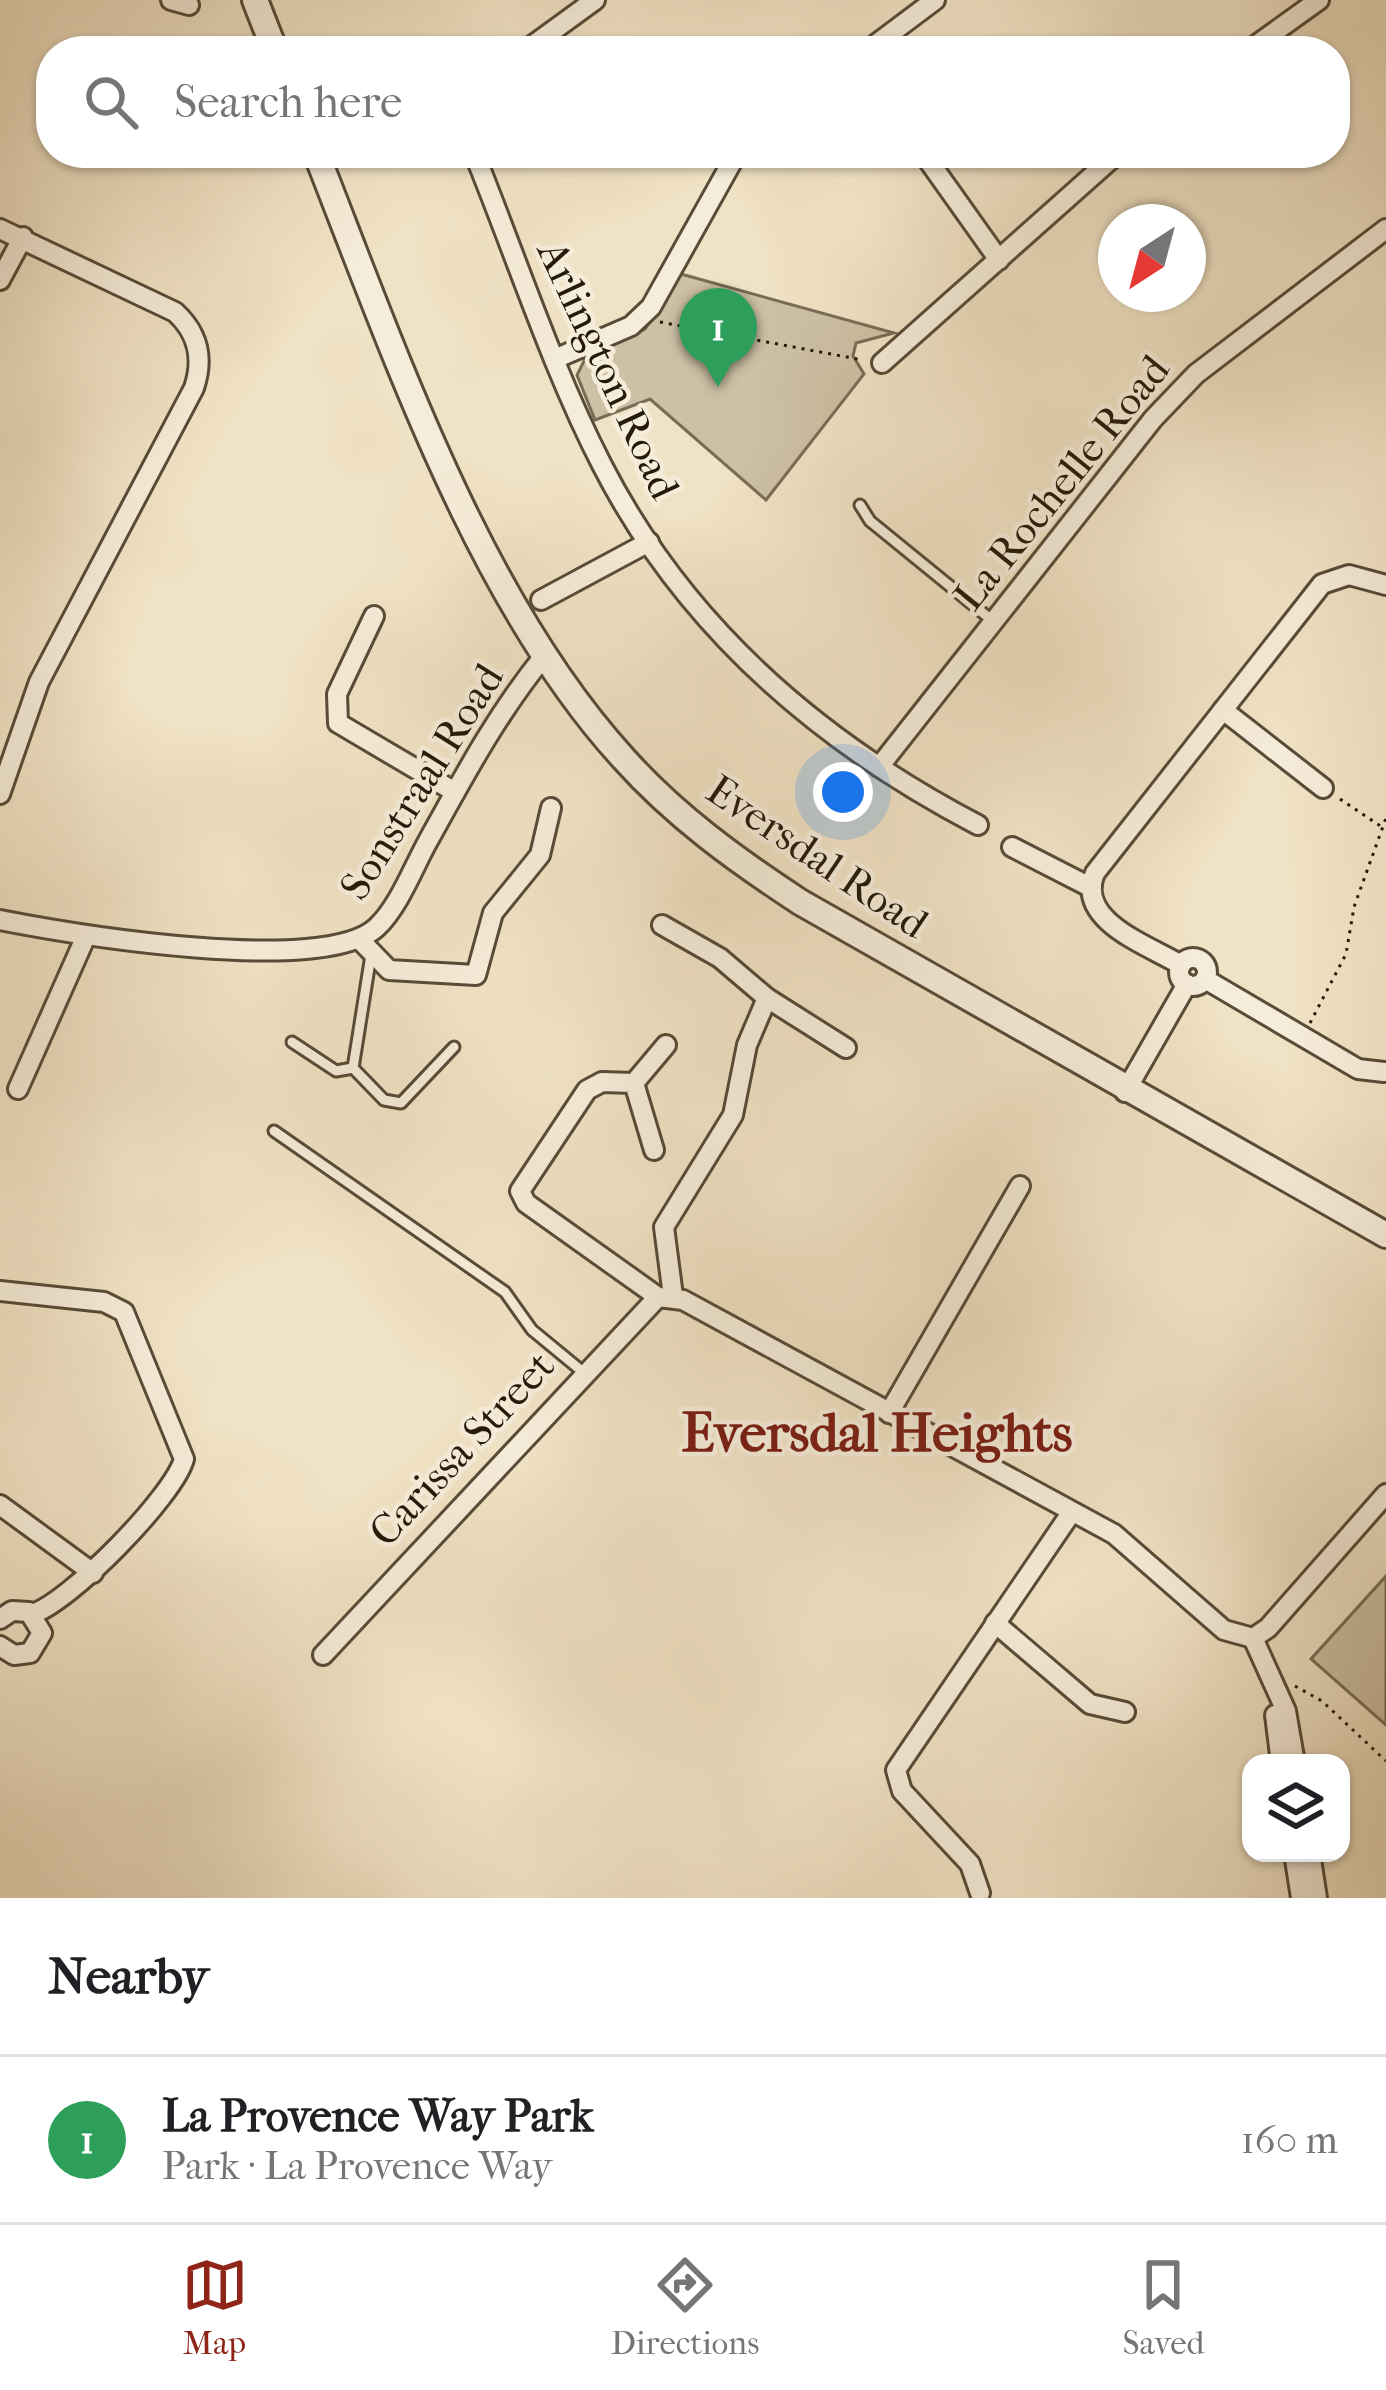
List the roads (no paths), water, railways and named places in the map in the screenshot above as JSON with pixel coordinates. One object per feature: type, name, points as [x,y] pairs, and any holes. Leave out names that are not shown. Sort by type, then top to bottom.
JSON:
[{"type":"street","points":[[254,0],[269,36]]},
{"type":"street","points":[[546,36],[595,0]]},
{"type":"street","points":[[886,36],[935,0]]},
{"type":"street","points":[[1269,36],[1319,0]]},
{"type":"street","name":"Eversdal Road","points":[[326,168],[474,530],[544,656],[625,760],[735,860],[1125,1092],[1386,1235]]},
{"type":"street","name":"Arlington Road","points":[[480,168],[604,469],[704,617],[778,695],[879,767],[978,825]]},
{"type":"street","points":[[557,358],[640,318],[728,168]]},
{"type":"street","points":[[934,168],[999,260]]},
{"type":"street","points":[[883,363],[1101,168]]},
{"type":"street","name":"La Rochelle Road","points":[[879,767],[1153,419],[1196,374],[1386,229]]},
{"type":"street","points":[[0,230],[175,312],[187,322],[200,356],[194,388],[39,682],[0,794]]},
{"type":"street","points":[[0,280],[23,237]]},
{"type":"street","points":[[541,600],[649,542]]},
{"type":"street","points":[[1384,1072],[1358,1069],[1191,976],[1105,920],[1094,907],[1090,887],[1095,873],[1322,584],[1349,575],[1386,585]]},
{"type":"street","points":[[374,616],[368,639],[337,694],[338,724],[455,792]]},
{"type":"street","name":"Sonstraal Road","points":[[0,920],[86,935],[311,951],[366,947],[495,719],[544,656]]},
{"type":"street","points":[[1223,710],[1323,788]]},
{"type":"street","points":[[366,947],[389,970],[478,973],[490,919],[540,855],[551,808]]},
{"type":"street","points":[[1012,847],[1090,887]]},
{"type":"street","points":[[662,926],[720,958],[767,998],[846,1048]]},
{"type":"street","points":[[18,1089],[86,935]]},
{"type":"street","points":[[1125,1092],[1191,976]]},
{"type":"street","points":[[665,1296],[664,1227],[733,1115],[747,1045],[767,998]]},
{"type":"street","points":[[634,1083],[666,1045]]},
{"type":"street","points":[[634,1083],[602,1082],[587,1090],[520,1191],[526,1203],[665,1296],[1114,1534],[1224,1630],[1252,1637],[1268,1628],[1386,1494]]},
{"type":"street","points":[[634,1083],[654,1150]]},
{"type":"street","points":[[889,1413],[1020,1186]]},
{"type":"street","points":[[0,1291],[104,1302],[124,1312],[184,1459],[176,1479],[93,1573],[48,1609],[32,1614],[12,1611],[0,1619]]},
{"type":"street","name":"Carissa Street","points":[[323,1655],[583,1372],[665,1296]]},
{"type":"street","points":[[0,1504],[93,1573]]},
{"type":"street","points":[[980,1893],[970,1864],[902,1792],[896,1770],[1071,1513]]},
{"type":"street","points":[[0,1646],[22,1655],[36,1648],[42,1633],[32,1614]]},
{"type":"street","points":[[995,1623],[1090,1704],[1125,1712]]},
{"type":"street","points":[[1252,1637],[1274,1679],[1293,1754]]},
{"type":"street","points":[[1274,1679],[1280,1754]]},
{"type":"street","points":[[1295,1862],[1301,1898]]},
{"type":"street","points":[[1311,1862],[1317,1898]]},
{"type":"lane","points":[[860,505],[870,521],[994,622]]},
{"type":"lane","points":[[352,1068],[366,947]]},
{"type":"lane","points":[[292,1042],[336,1071],[352,1068]]},
{"type":"lane","points":[[352,1068],[384,1100],[401,1103],[454,1048]]},
{"type":"lane","points":[[274,1131],[506,1292],[532,1330],[583,1372]]},
{"type":"place","name":"La Provence Way Park","points":[[718,387]]},
{"type":"district","name":"Eversdal Heights","points":[[877,1433]]}]
